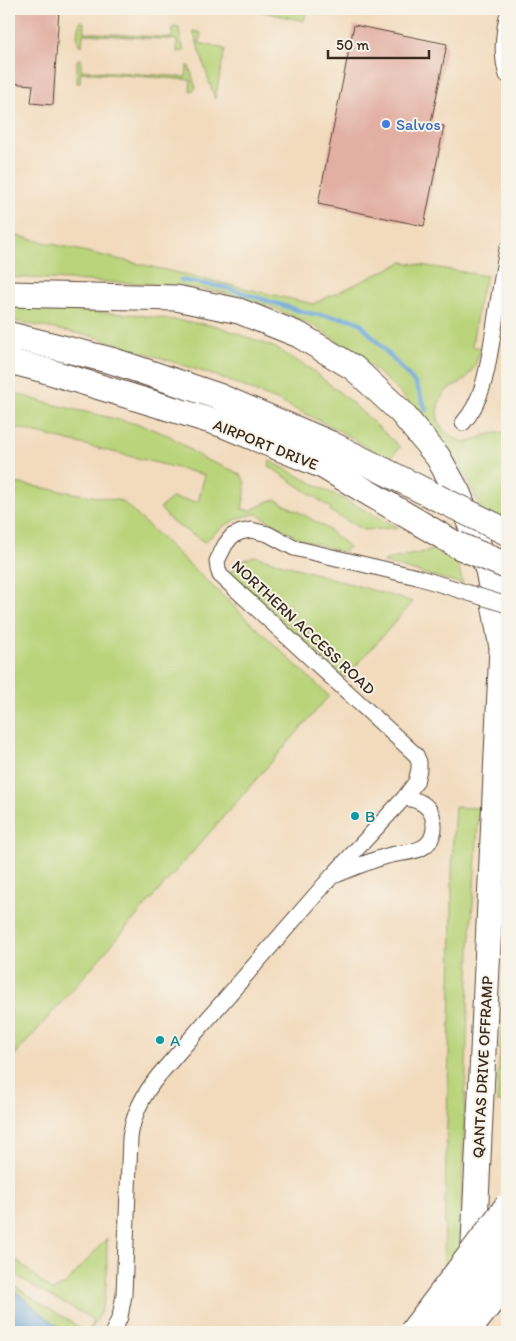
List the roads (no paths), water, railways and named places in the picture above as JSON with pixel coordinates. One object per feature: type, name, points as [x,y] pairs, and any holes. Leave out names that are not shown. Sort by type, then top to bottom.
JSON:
[{"type":"highway","name":"QANTAS DRIVE OFFRAMP","points":[[9,294],[176,298],[239,311],[299,336],[354,368],[401,412],[438,458],[458,493],[488,570],[502,648],[474,1223],[471,1332]]},
{"type":"highway","name":"AIRPORT DRIVE","points":[[9,334],[113,361],[217,396],[330,444],[507,532]]},
{"type":"highway","name":"AIRPORT DRIVE","points":[[9,361],[44,370],[230,428],[324,466],[457,545],[507,566]]},
{"type":"highway","points":[[457,545],[507,574]]},
{"type":"highway","points":[[412,1332],[507,1206]]},
{"type":"highway","points":[[436,1332],[507,1241]]},
{"type":"highway","points":[[467,1332],[507,1280]]},
{"type":"street","points":[[507,17],[503,36],[507,76]]},
{"type":"street","points":[[463,423],[472,413],[479,399],[486,374],[507,249]]},
{"type":"street","name":"NORTHERN ACCESS ROAD","points":[[113,1332],[120,1316],[124,1295],[131,1131],[145,1093],[332,876],[404,798],[416,782],[420,762],[416,755],[220,575],[217,561],[225,545],[232,536],[251,530],[268,534],[294,548],[417,577],[507,605]]},
{"type":"street","points":[[332,876],[376,859],[415,851],[426,845],[433,833],[432,815],[424,804],[413,798],[404,798]]},
{"type":"water","points":[[9,1286],[65,1332],[9,1332]]},
{"type":"waterway","points":[[181,280],[227,288],[300,311],[350,319],[360,323],[416,384],[426,410]]},
{"type":"place","name":"Salvos","points":[[386,124]]},
{"type":"place","name":"B","points":[[355,816]]},
{"type":"place","name":"A","points":[[160,1040]]}]
